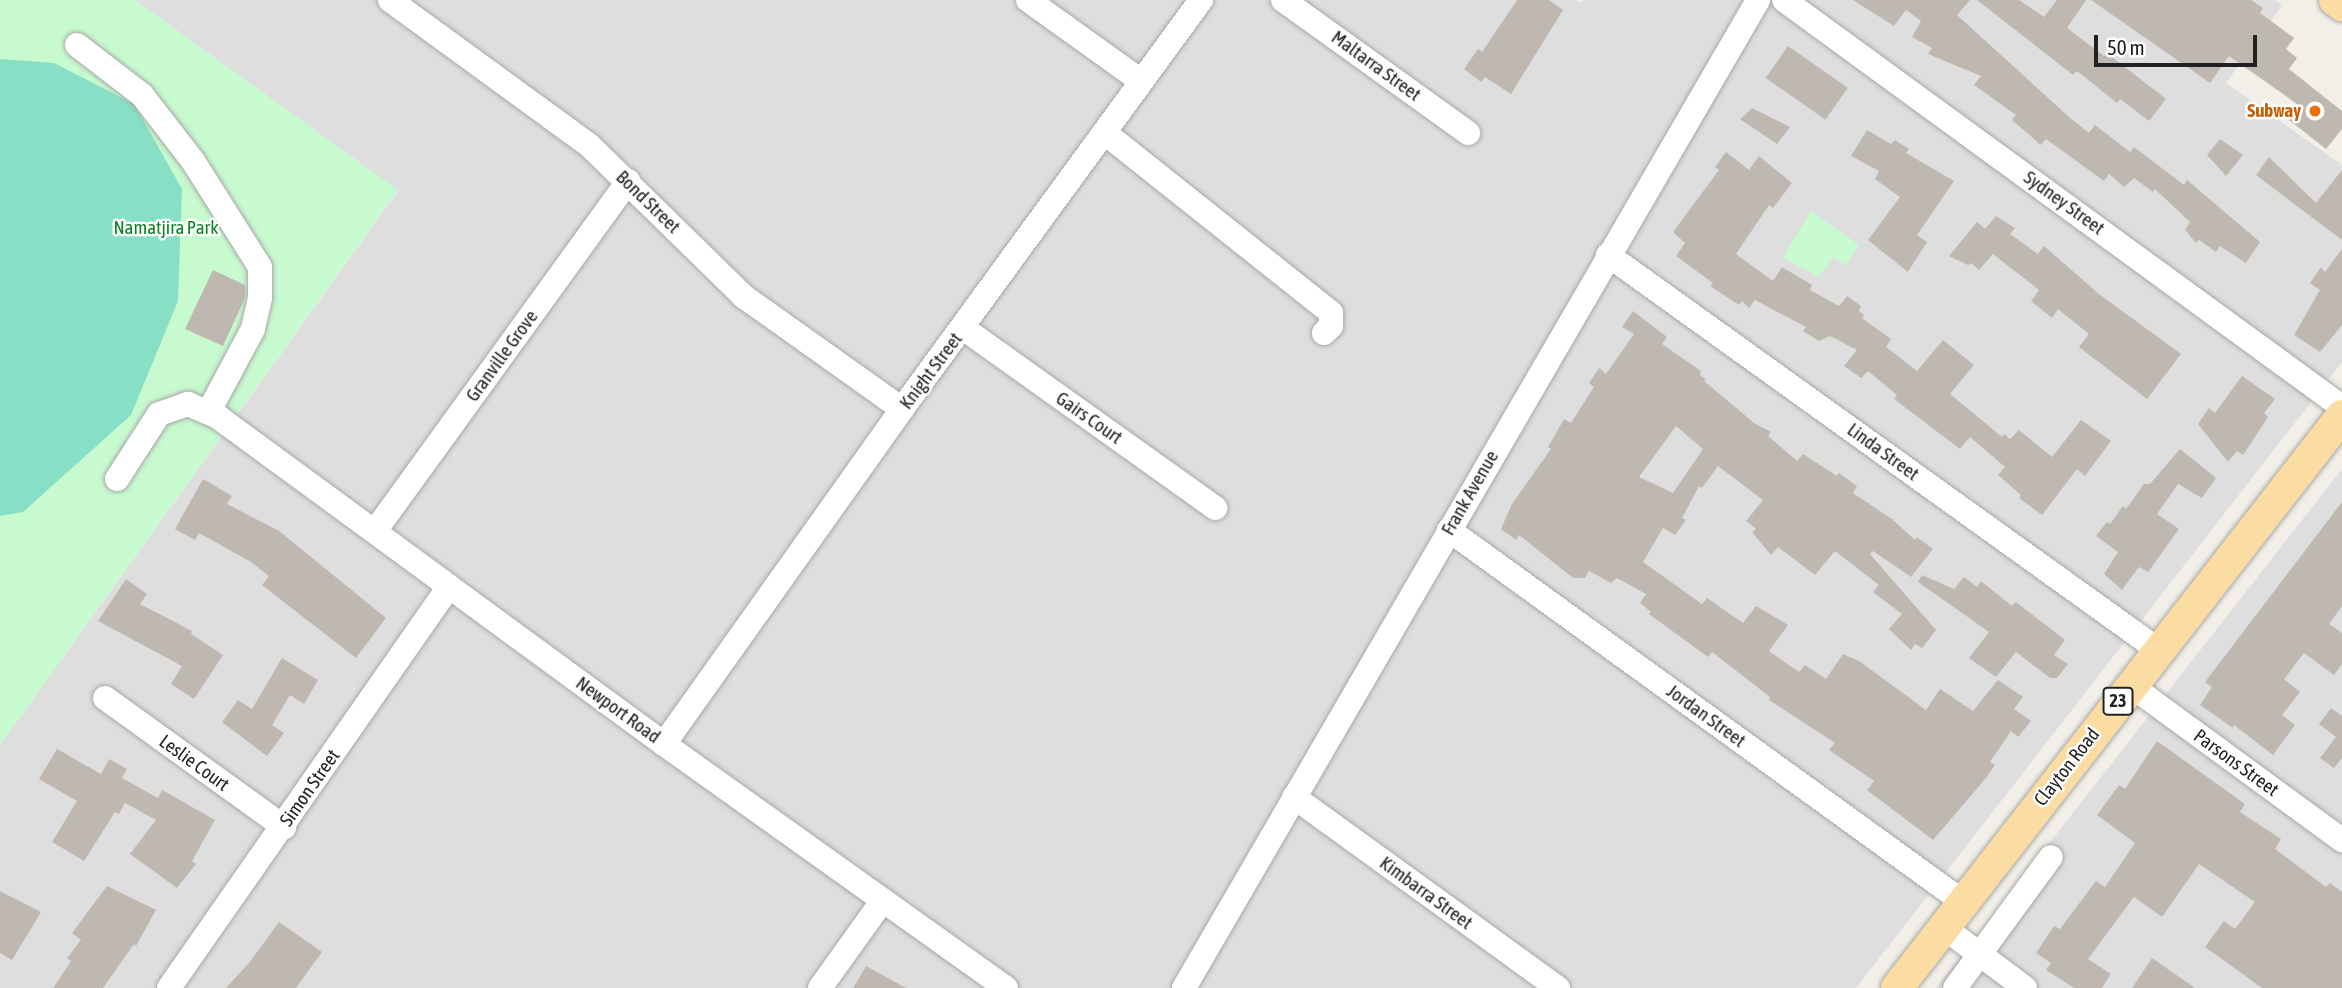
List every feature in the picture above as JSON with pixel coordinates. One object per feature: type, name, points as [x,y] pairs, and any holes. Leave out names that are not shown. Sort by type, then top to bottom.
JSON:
[{"type":"main road","points":[[2335,0],[2342,5]]},
{"type":"main road","name":"Clayton Road","points":[[1897,988],[2157,649],[2342,416]]},
{"type":"street","name":"Bond Street","points":[[390,0],[589,145],[743,296],[902,409]]},
{"type":"street","points":[[1028,0],[1141,81]]},
{"type":"street","name":"Knight Street","points":[[664,744],[902,409],[1201,0]]},
{"type":"street","name":"Maltarra Street","points":[[1283,0],[1468,133]]},
{"type":"street","name":"Frank Avenue","points":[[1184,988],[1758,0]]},
{"type":"street","name":"Sydney Street","points":[[1784,0],[2342,407]]},
{"type":"street","points":[[77,45],[142,95],[192,161],[260,267],[260,298],[253,329],[208,413],[188,404],[159,414],[117,479]]},
{"type":"street","points":[[1105,133],[1331,313],[1331,326],[1324,333]]},
{"type":"street","name":"Granville Grove","points":[[375,531],[628,181]]},
{"type":"street","name":"Linda Street","points":[[1608,255],[2157,649]]},
{"type":"street","name":"Gairs Court","points":[[963,328],[1215,508]]},
{"type":"street","name":"Newport Road","points":[[208,413],[234,429],[664,744],[1006,988]]},
{"type":"street","name":"Jordan Street","points":[[1449,530],[1963,902]]},
{"type":"street","name":"Simon Street","points":[[169,988],[284,827],[449,587]]},
{"type":"street","name":"Parsons Street","points":[[2130,685],[2342,840]]},
{"type":"street","name":"Leslie Court","points":[[105,698],[284,827]]},
{"type":"street","name":"Kimbarra Street","points":[[1294,797],[1558,988]]},
{"type":"street","points":[[1955,988],[2051,857]]},
{"type":"street","points":[[820,988],[883,900]]},
{"type":"street","points":[[1943,927],[2025,988]]},
{"type":"shaded area","points":[[135,0],[1576,0],[1581,3],[1583,0],[2275,0],[2282,5],[2226,83],[2342,165],[2342,362],[1856,988],[0,988],[0,745],[398,191]]},
{"type":"shaded area","points":[[2342,469],[2342,988],[1936,988]]},
{"type":"green space","name":"Namatjira Park","points":[[0,0],[135,0],[398,190],[0,745]]},
{"type":"green space","points":[[0,59],[54,63],[134,104],[182,189],[178,301],[131,415],[23,512],[0,516]]},
{"type":"green space","points":[[1811,211],[1859,245],[1846,265],[1834,257],[1819,277],[1783,258]]},
{"type":"building","points":[[1517,0],[1549,0],[1563,10],[1511,94],[1485,77],[1481,82],[1464,69],[1478,49],[1482,52]]},
{"type":"building","points":[[1853,0],[1970,0],[1957,15],[2068,116],[2089,133],[2095,125],[2130,152],[2134,147],[2184,185],[2187,180],[2260,242],[2246,263],[2220,246],[2216,252],[2199,240],[2196,243],[2185,230],[2190,222],[2155,189],[2153,192],[2134,178],[2124,187],[2109,174],[2104,181],[2046,139],[2041,145],[2012,120],[2016,115],[1974,85],[1981,76],[1928,54],[1932,48],[1912,37],[1921,21],[1906,10],[1894,26]]},
{"type":"building","points":[[1977,0],[2019,0],[2044,17],[2057,0],[2086,0],[2067,28],[2104,56],[2107,53],[2166,99],[2149,121],[2120,99],[2117,103],[2077,71],[2073,75]]},
{"type":"building","points":[[2091,0],[2251,0],[2263,8],[2260,13],[2294,38],[2286,49],[2297,58],[2289,69],[2342,111],[2342,129],[2326,149],[2289,120],[2300,106],[2229,56],[2210,83]]},
{"type":"building","points":[[1788,46],[1848,88],[1825,120],[1766,78]]},
{"type":"building","points":[[1752,108],[1790,127],[1777,144],[1740,119]]},
{"type":"building","points":[[1867,130],[1891,144],[1895,140],[1909,149],[1906,153],[1954,181],[1917,235],[1927,242],[1908,272],[1868,240],[1900,197],[1875,179],[1879,171],[1851,156]]},
{"type":"building","points":[[2220,139],[2243,155],[2226,176],[2207,155]]},
{"type":"building","points":[[1726,152],[1749,170],[1759,156],[1792,183],[1773,208],[1769,205],[1736,254],[1773,281],[1782,267],[1812,285],[1810,290],[1839,306],[1847,296],[1861,306],[1859,311],[1864,315],[1862,318],[1891,339],[1886,347],[1917,371],[1943,340],[1974,365],[1950,394],[2002,437],[2004,434],[2010,439],[2019,430],[2052,457],[2081,420],[2111,441],[2085,476],[2077,469],[2042,515],[2019,498],[2021,495],[1998,475],[2005,467],[1970,437],[1960,449],[1894,399],[1897,395],[1868,371],[1861,378],[1844,366],[1857,350],[1830,336],[1819,341],[1803,331],[1806,327],[1755,300],[1749,308],[1742,301],[1739,305],[1710,286],[1713,283],[1676,256],[1685,243],[1673,232],[1719,170],[1715,167]]},
{"type":"building","points":[[2269,157],[2316,203],[2342,170],[2342,240],[2256,175]]},
{"type":"building","points":[[1996,216],[2015,228],[2010,234],[2038,254],[2044,246],[2099,294],[2181,354],[2147,399],[2079,347],[2089,334],[2058,309],[2052,318],[2031,301],[2039,290],[1993,254],[1979,270],[1971,263],[1968,265],[1949,256],[1977,222],[1985,229]]},
{"type":"building","points":[[2342,249],[2342,325],[2320,352],[2294,335],[2320,290],[2310,283],[2321,267],[2325,272]]},
{"type":"building","points":[[213,270],[245,285],[245,298],[223,346],[185,329]]},
{"type":"building","points":[[1633,311],[1667,337],[1662,344],[1701,371],[1700,375],[1706,379],[1704,381],[1754,423],[1771,432],[1768,436],[1797,461],[1803,454],[1837,476],[1839,473],[1857,486],[1853,493],[1892,519],[1915,540],[1917,537],[1933,549],[1911,577],[1873,551],[1870,554],[1936,630],[1922,648],[1915,644],[1911,650],[1889,629],[1902,614],[1873,592],[1879,585],[1835,551],[1815,575],[1778,547],[1771,555],[1752,532],[1756,529],[1746,521],[1763,500],[1718,466],[1702,488],[1699,486],[1682,518],[1686,520],[1675,535],[1663,528],[1643,562],[1702,604],[1707,598],[1743,623],[1756,606],[1788,625],[1769,651],[1799,672],[1805,665],[1826,679],[1843,654],[1859,661],[1926,710],[1940,689],[1973,711],[1998,680],[2023,697],[2014,709],[2031,721],[2018,737],[2011,731],[1990,762],[1995,765],[1986,778],[1933,840],[1867,790],[1874,781],[1829,750],[1835,743],[1769,700],[1770,697],[1712,652],[1708,657],[1649,614],[1651,612],[1640,603],[1646,594],[1617,578],[1611,583],[1589,571],[1585,578],[1573,578],[1519,535],[1516,540],[1501,529],[1512,504],[1551,449],[1548,447],[1564,419],[1571,423],[1594,387],[1589,383],[1599,368],[1606,374],[1634,334],[1622,327]],"holes":[[[1676,426],[1703,449],[1673,493],[1639,477]]]},
{"type":"building","points":[[2242,376],[2275,399],[2264,413],[2268,417],[2243,455],[2237,451],[2228,462],[2198,424],[2209,408],[2215,413]]},
{"type":"building","points":[[2180,449],[2216,478],[2202,498],[2178,484],[2157,514],[2179,529],[2148,572],[2139,567],[2122,590],[2104,574],[2118,552],[2096,536],[2107,522],[2110,524],[2123,506],[2126,509],[2144,484],[2150,484]]},
{"type":"building","points":[[203,479],[232,496],[227,504],[279,531],[386,618],[356,658],[262,585],[269,576],[251,562],[199,533],[195,540],[175,529]]},
{"type":"building","points":[[2342,502],[2342,606],[2329,624],[2342,633],[2342,664],[2334,675],[2304,653],[2284,679],[2300,692],[2282,715],[2295,725],[2273,755],[2234,725],[2233,728],[2200,705],[2212,687],[2205,682]]},
{"type":"building","points":[[1922,575],[1954,589],[1964,577],[1977,587],[1981,581],[2012,606],[2016,602],[2065,640],[2054,655],[2068,664],[2057,678],[2050,678],[2016,652],[1996,677],[1969,658],[1989,632],[1918,582]]},
{"type":"building","points":[[126,579],[147,594],[140,604],[192,631],[191,634],[223,655],[194,699],[171,684],[182,666],[98,621]]},
{"type":"building","points":[[282,658],[318,680],[304,704],[290,695],[272,725],[284,733],[267,756],[222,722],[238,700],[252,709]]},
{"type":"building","points":[[2331,708],[2342,716],[2342,758],[2334,768],[2320,758],[2336,737],[2319,724]]},
{"type":"building","points":[[2157,741],[2245,804],[2240,812],[2281,839],[2275,849],[2326,887],[2330,883],[2342,892],[2342,988],[2262,988],[2205,947],[2224,921],[2235,929],[2255,902],[2199,864],[2162,917],[2134,897],[2088,959],[2111,974],[2102,988],[2074,988],[2046,970],[2051,963],[2036,953],[2054,926],[2060,929],[2096,881],[2105,887],[2135,843],[2097,815],[2119,785],[2125,789]]},
{"type":"building","points":[[57,749],[101,774],[109,759],[127,769],[122,778],[158,798],[162,790],[215,820],[192,861],[196,864],[177,888],[130,854],[156,820],[125,803],[119,814],[115,812],[84,861],[52,842],[77,801],[39,779]]},
{"type":"building","points":[[107,886],[156,910],[136,946],[134,944],[103,988],[53,988],[71,961],[67,958],[81,940],[72,933]]},
{"type":"building","points":[[0,891],[41,912],[12,960],[0,953]]},
{"type":"building","points":[[279,922],[322,952],[296,988],[226,988],[249,963]]},
{"type":"building","points":[[2152,958],[2195,988],[2132,988]]},
{"type":"building","points":[[866,966],[906,988],[853,988]]},
{"type":"place","name":"Subway","points":[[2315,111]]}]
